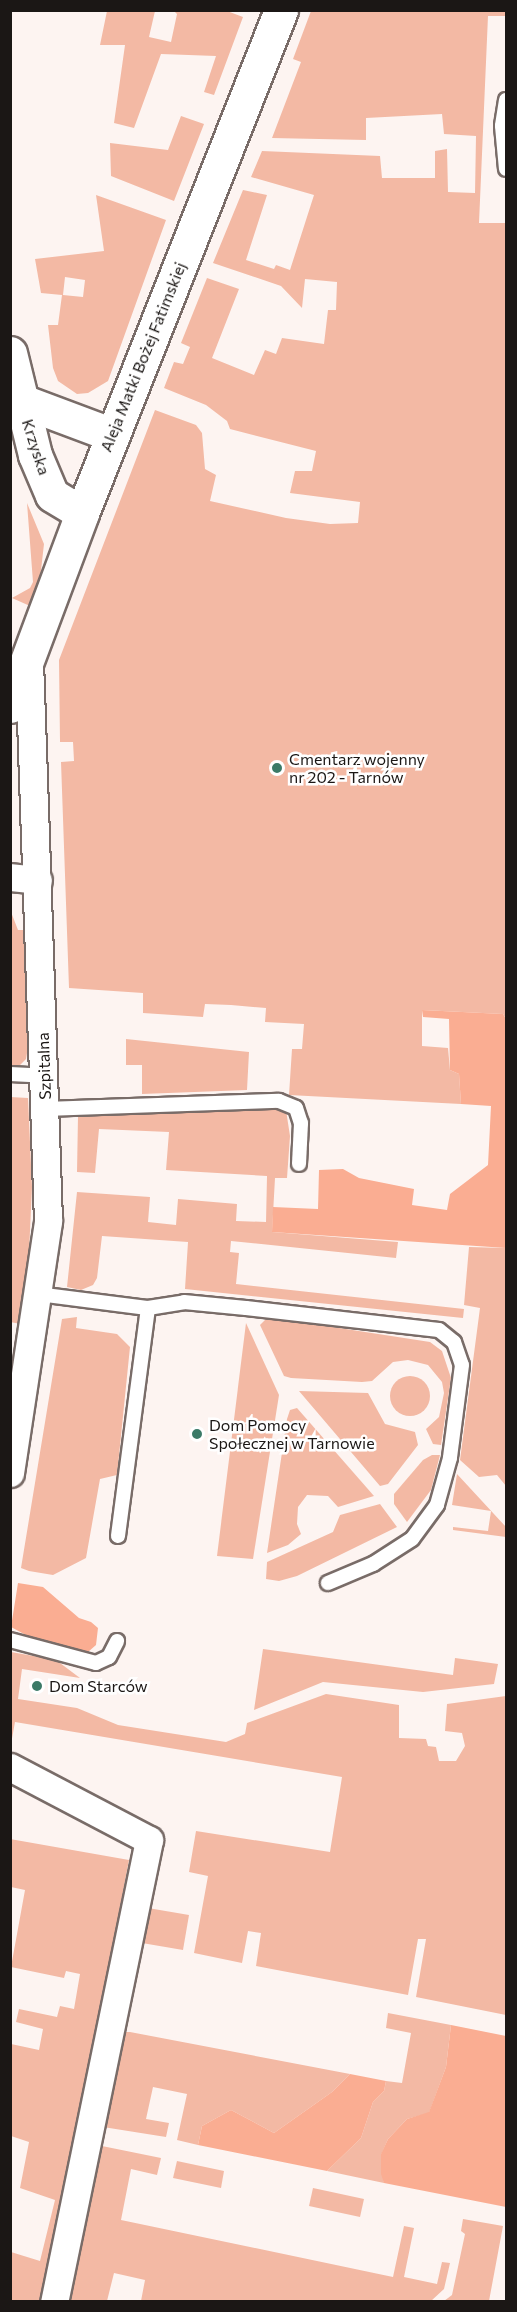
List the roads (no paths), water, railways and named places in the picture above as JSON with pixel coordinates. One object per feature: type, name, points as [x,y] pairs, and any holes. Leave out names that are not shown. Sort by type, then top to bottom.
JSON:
[{"type":"street","name":"Aleja Matki Bożej Fatimskiej","points":[[11,700],[81,513],[281,10]]},
{"type":"street","name":"Krzyska","points":[[10,353],[35,455],[52,495],[81,513]]},
{"type":"street","name":"Krzyska","points":[[22,401],[113,435]]},
{"type":"street","name":"Szpitalna","points":[[10,1473],[20,1355],[38,1294],[48,1221],[38,880],[28,657]]},
{"type":"street","points":[[10,877],[38,880]]},
{"type":"street","points":[[11,1767],[149,1840],[54,2301]]},
{"type":"lane","points":[[507,100],[502,126],[507,169]]},
{"type":"lane","points":[[10,1074],[44,1076]]},
{"type":"lane","points":[[45,1109],[279,1101],[296,1108],[301,1123],[299,1164]]},
{"type":"lane","points":[[38,1294],[148,1308],[184,1302],[439,1330],[454,1342],[462,1365],[450,1458],[437,1505],[412,1539],[373,1564],[328,1583]]},
{"type":"lane","points":[[118,1536],[148,1308]]},
{"type":"lane","points":[[10,1640],[96,1663],[109,1657],[117,1641]]},
{"type":"place","name":"Cmentarz wojenny nr 202 - Tarnów","points":[[277,768]]},
{"type":"place","name":"Dom Pomocy Społecznej w Tarnowie","points":[[197,1434]]},
{"type":"place","name":"Dom Starców","points":[[37,1686]]}]
